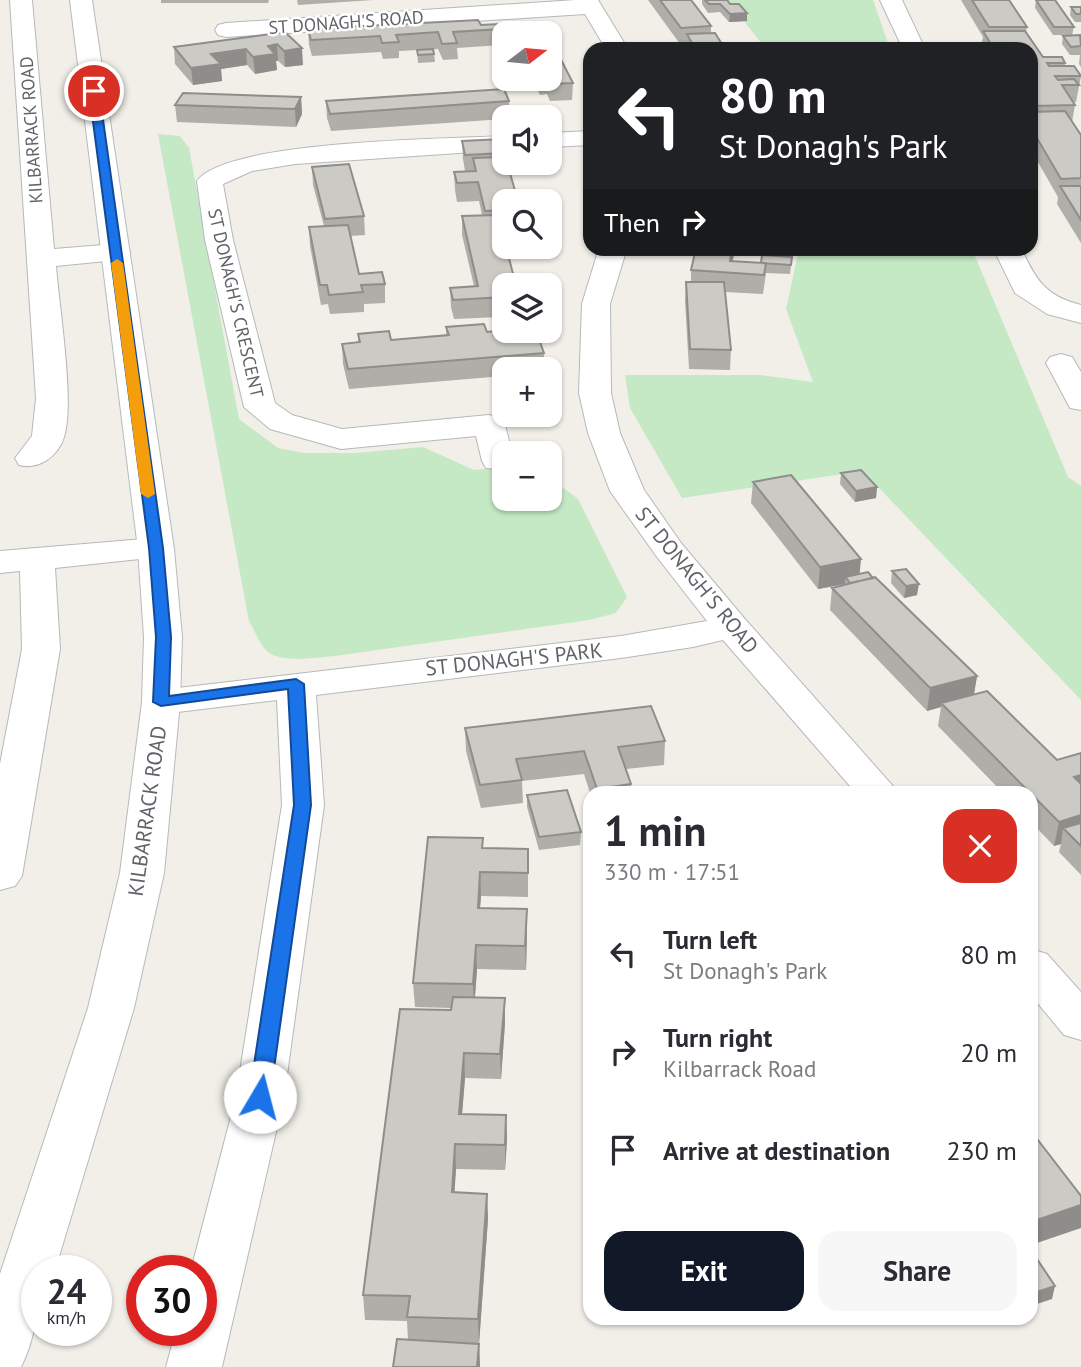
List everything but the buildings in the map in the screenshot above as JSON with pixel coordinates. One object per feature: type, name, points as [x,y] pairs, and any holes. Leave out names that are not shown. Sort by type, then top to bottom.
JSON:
[{"type":"street","name":"KILBARRACK ROAD","points":[[21,0],[52,398],[48,438],[31,458]]},
{"type":"street","name":"KILBARRACK ROAD","points":[[0,1354],[54,1193],[111,1008],[142,873],[161,702],[163,637],[156,548],[81,0]]},
{"type":"street","points":[[891,0],[911,42]]},
{"type":"street","name":"ST DONAGH'S ROAD","points":[[226,30],[589,4],[613,42]]},
{"type":"street","points":[[562,139],[583,138]]},
{"type":"street","name":"ST DONAGH'S CRESCENT","points":[[492,144],[295,156],[245,164],[210,181],[219,240],[260,407],[281,422],[341,439],[489,425],[493,441]]},
{"type":"street","points":[[41,259],[116,252]]},
{"type":"street","name":"ST DONAGH'S ROAD","points":[[611,256],[596,304],[595,393],[604,433],[627,491],[668,550],[731,626],[874,786]]},
{"type":"street","points":[[1011,256],[1025,287],[1069,311]]},
{"type":"street","points":[[1060,363],[1081,401]]},
{"type":"street","points":[[0,876],[41,649],[19,561],[156,548]]},
{"type":"street","name":"ST DONAGH'S PARK","points":[[161,702],[621,647],[692,636],[731,626]]},
{"type":"street","points":[[194,1367],[260,1097],[303,805],[296,684]]},
{"type":"street","points":[[1038,973],[1081,1023]]},
{"type":"green space","points":[[727,0],[873,0],[888,42],[760,42]]},
{"type":"green space","points":[[158,134],[180,136],[189,148],[239,419],[278,448],[304,453],[355,453],[423,447],[474,470],[492,468],[492,511],[562,511],[562,487],[578,499],[627,597],[616,613],[589,620],[335,656],[294,659],[267,652],[249,621]]},
{"type":"green space","points":[[797,256],[975,256],[1068,477],[1081,486],[1081,700],[863,471],[682,498],[630,408],[625,375],[761,375],[813,382],[786,309]]},
{"type":"slow traffic","points":[[117,263],[148,494]]},
{"type":"route","points":[[94,91],[156,548],[163,637],[161,702],[296,684],[303,805],[260,1097]]}]
